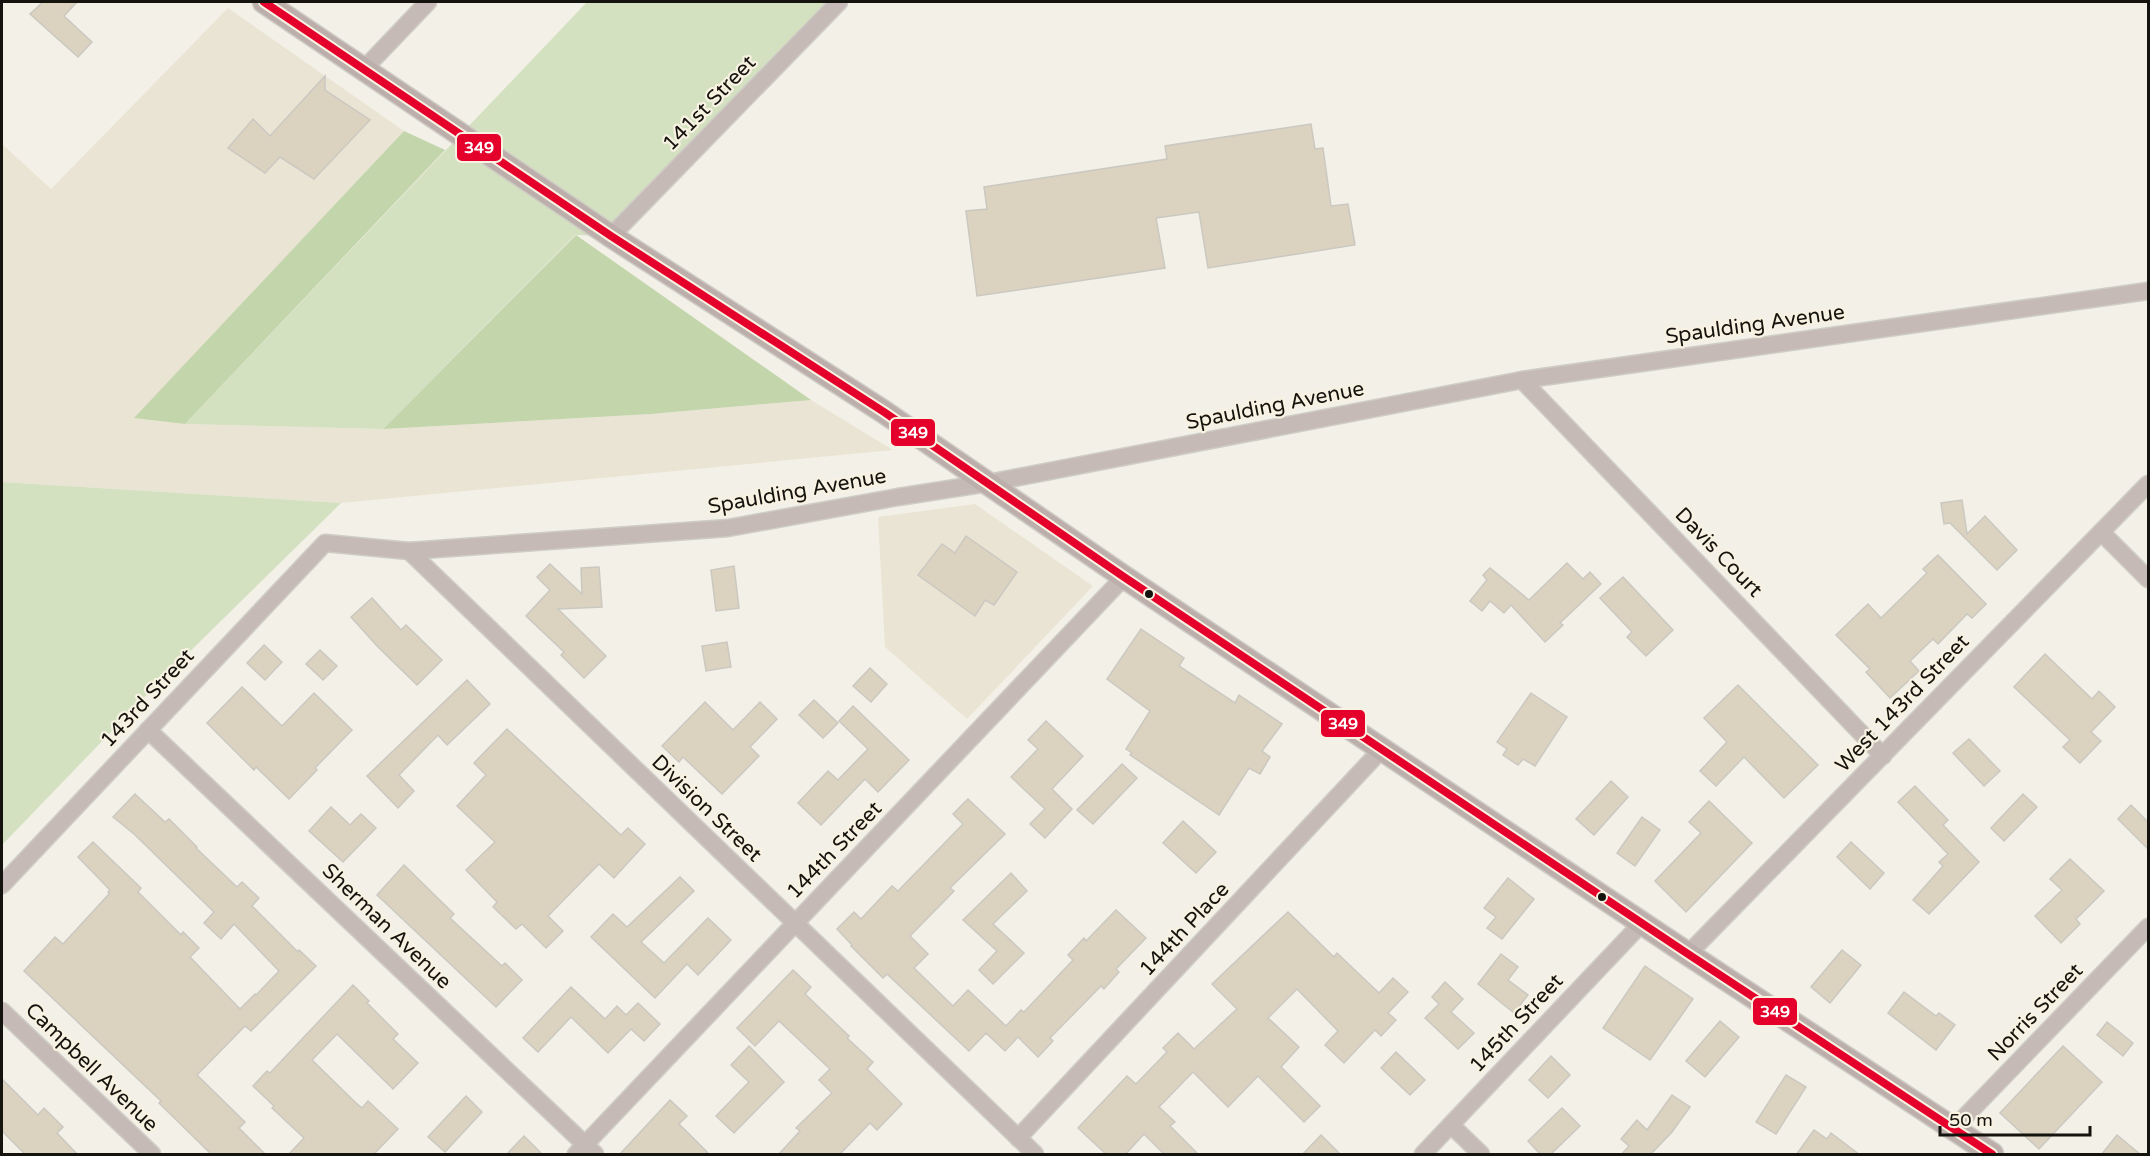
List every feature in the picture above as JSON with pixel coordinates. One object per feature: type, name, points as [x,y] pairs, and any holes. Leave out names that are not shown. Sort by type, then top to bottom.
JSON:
[{"type":"main road","points":[[278,5],[364,69],[611,236],[884,412],[1124,577],[1992,1155]]},
{"type":"street","points":[[364,69],[428,2]]},
{"type":"street","name":"141st Street","points":[[611,236],[839,2]]},
{"type":"street","name":"Spaulding Avenue","points":[[409,551],[728,528],[988,483],[1522,380],[2148,291]]},
{"type":"street","name":"Davis Court","points":[[1522,380],[1883,756]]},
{"type":"street","name":"West 143rd Street","points":[[1688,954],[2148,484]]},
{"type":"street","points":[[2101,532],[2148,579]]},
{"type":"street","name":"143rd Street","points":[[2,885],[325,543],[409,551]]},
{"type":"street","name":"Division Street","points":[[409,551],[1035,1155]]},
{"type":"street","name":"144th Street","points":[[585,1151],[795,924],[1124,577]]},
{"type":"street","name":"Sherman Avenue","points":[[148,730],[585,1151]]},
{"type":"street","name":"144th Place","points":[[1018,1138],[1382,749]]},
{"type":"street","name":"145th Street","points":[[1423,1155],[1642,923]]},
{"type":"street","name":"Norris Street","points":[[1954,1128],[2148,927]]},
{"type":"street","name":"Campbell Avenue","points":[[2,1011],[152,1155]]},
{"type":"street","points":[[1451,1125],[1481,1155]]},
{"type":"shaded area","points":[[228,8],[404,131],[135,418],[185,424],[383,429],[651,414],[811,400],[893,450],[341,503],[2,482],[2,144],[51,189]]},
{"type":"shaded area","points":[[975,504],[1093,586],[967,719],[885,647],[878,517]]},
{"type":"green space","points":[[587,2],[839,2],[611,236],[575,235],[383,429],[185,424]]},
{"type":"green space","points":[[404,131],[445,150],[185,424],[134,418]]},
{"type":"green space","points":[[576,235],[811,400],[651,414],[383,429]]},
{"type":"green space","points":[[2,482],[341,503],[163,678],[2,845]]},
{"type":"building","points":[[43,2],[77,2],[64,16],[92,42],[78,57],[30,14]]},
{"type":"building","points":[[325,76],[325,90],[370,120],[314,179],[280,157],[265,173],[228,148],[253,119],[270,136]]},
{"type":"building","points":[[1311,124],[1315,149],[1323,148],[1331,206],[1348,204],[1355,245],[1208,268],[1199,212],[1156,218],[1165,268],[977,296],[966,211],[987,209],[984,187],[1167,159],[1165,146]]},
{"type":"building","points":[[1962,500],[1967,534],[1985,516],[2017,550],[1997,570],[1950,523],[1944,524],[1941,503]]},
{"type":"building","points":[[966,536],[1017,572],[994,605],[985,600],[975,616],[918,575],[942,544],[955,553]]},
{"type":"building","points":[[1938,555],[1986,604],[1972,618],[1967,614],[1938,644],[1933,639],[1910,661],[1919,671],[1890,698],[1866,672],[1870,669],[1836,635],[1868,604],[1881,618],[1927,573],[1923,569]]},
{"type":"building","points":[[1567,563],[1583,579],[1590,572],[1601,584],[1560,623],[1563,625],[1545,642],[1511,605],[1504,613],[1490,601],[1482,611],[1470,601],[1487,580],[1483,575],[1490,568],[1529,600]]},
{"type":"building","points":[[550,564],[582,594],[581,568],[599,567],[602,607],[558,609],[606,656],[584,678],[561,655],[564,652],[526,616],[550,590],[537,577]]},
{"type":"building","points":[[734,566],[739,608],[716,611],[711,570]]},
{"type":"building","points":[[1623,577],[1673,630],[1646,656],[1627,637],[1632,632],[1600,598]]},
{"type":"building","points":[[372,598],[401,630],[406,625],[442,660],[417,685],[351,617]]},
{"type":"building","points":[[1141,629],[1184,658],[1179,666],[1235,703],[1239,695],[1282,724],[1262,751],[1270,757],[1260,774],[1249,768],[1219,815],[1130,755],[1132,753],[1126,749],[1150,711],[1107,679]]},
{"type":"building","points":[[727,642],[731,667],[706,671],[702,646]]},
{"type":"building","points":[[264,645],[282,662],[265,680],[247,663]]},
{"type":"building","points":[[320,650],[337,666],[323,680],[306,664]]},
{"type":"building","points":[[2045,654],[2092,699],[2099,691],[2115,707],[2091,732],[2101,741],[2080,763],[2063,747],[2070,740],[2014,687]]},
{"type":"building","points":[[870,668],[887,684],[871,702],[853,686]]},
{"type":"building","points":[[467,680],[490,704],[447,745],[438,735],[399,775],[414,791],[398,808],[367,776]]},
{"type":"building","points":[[1738,685],[1818,765],[1784,798],[1744,757],[1716,786],[1700,771],[1727,742],[1704,718]]},
{"type":"building","points":[[242,687],[282,726],[314,693],[352,730],[289,799],[256,767],[254,770],[207,723]]},
{"type":"building","points":[[1531,693],[1567,717],[1535,766],[1523,759],[1518,765],[1503,755],[1507,749],[1497,742]]},
{"type":"building","points":[[814,700],[838,723],[823,738],[799,715]]},
{"type":"building","points":[[705,702],[733,730],[760,702],[777,719],[750,747],[759,756],[722,794],[683,757],[679,762],[662,746]]},
{"type":"building","points":[[853,706],[909,760],[878,792],[865,779],[821,825],[798,803],[828,771],[838,780],[868,749],[839,721]]},
{"type":"building","points":[[1046,721],[1083,756],[1052,789],[1072,809],[1045,838],[1030,824],[1045,809],[1011,777],[1038,749],[1028,740]]},
{"type":"building","points":[[507,729],[621,835],[628,828],[645,844],[614,878],[599,864],[548,916],[563,931],[546,948],[522,924],[516,929],[493,907],[497,902],[466,870],[495,842],[457,806],[486,775],[474,763]]},
{"type":"building","points":[[1969,739],[2000,771],[1984,786],[1953,753]]},
{"type":"building","points":[[1122,764],[1137,778],[1093,824],[1077,810]]},
{"type":"building","points":[[1611,781],[1628,797],[1594,835],[1576,819]]},
{"type":"building","points":[[1915,786],[1948,820],[1943,825],[1979,862],[1929,914],[1913,900],[1943,866],[1939,862],[1948,854],[1898,802]]},
{"type":"building","points":[[135,794],[165,822],[169,819],[237,887],[242,882],[259,898],[252,906],[298,952],[299,950],[316,966],[251,1031],[245,1026],[197,1075],[245,1122],[239,1128],[266,1155],[212,1155],[159,1103],[161,1101],[24,971],[55,937],[63,944],[109,894],[110,890],[78,857],[93,842],[141,888],[138,892],[181,935],[183,932],[199,948],[190,957],[240,1009],[279,971],[234,924],[221,939],[204,923],[214,912],[134,834],[113,817]]},
{"type":"building","points":[[2023,794],[2037,807],[2004,841],[1991,828]]},
{"type":"building","points":[[968,799],[1005,834],[950,888],[954,891],[910,936],[928,954],[914,968],[953,1006],[968,990],[1006,1026],[1021,1010],[1024,1012],[1073,960],[1068,955],[1084,938],[1086,941],[1116,910],[1146,938],[1116,969],[1119,972],[1104,989],[1101,986],[1050,1038],[1053,1041],[1038,1057],[1018,1037],[1005,1051],[986,1033],[969,1051],[887,974],[883,978],[837,929],[854,912],[861,919],[892,886],[898,891],[963,824],[953,814]]},
{"type":"building","points":[[1709,801],[1752,843],[1686,912],[1655,881],[1701,833],[1689,822]]},
{"type":"building","points":[[2131,805],[2148,822],[2148,849],[2118,819]]},
{"type":"building","points":[[331,807],[350,825],[361,814],[376,828],[343,862],[309,831]]},
{"type":"building","points":[[1642,817],[1660,830],[1635,866],[1617,853]]},
{"type":"building","points":[[1183,821],[1216,852],[1196,873],[1163,843]]},
{"type":"building","points":[[1851,842],[1884,873],[1870,889],[1837,857]]},
{"type":"building","points":[[2070,859],[2104,891],[2076,919],[2080,924],[2061,943],[2035,916],[2062,890],[2050,879]]},
{"type":"building","points":[[404,865],[454,914],[450,918],[502,966],[505,963],[522,980],[496,1007],[377,895]]},
{"type":"building","points":[[1011,873],[1027,891],[993,924],[1024,953],[993,984],[979,970],[997,951],[963,920]]},
{"type":"building","points":[[680,877],[694,891],[641,942],[664,963],[708,918],[731,940],[698,975],[687,964],[655,998],[591,937],[613,914],[627,927]]},
{"type":"building","points":[[1508,878],[1534,899],[1502,939],[1487,928],[1496,917],[1484,908]]},
{"type":"building","points":[[1288,912],[1334,957],[1337,953],[1379,993],[1393,978],[1408,992],[1388,1013],[1396,1020],[1381,1036],[1375,1030],[1344,1063],[1325,1045],[1338,1031],[1297,989],[1268,1018],[1299,1047],[1281,1067],[1320,1106],[1304,1122],[1258,1076],[1228,1107],[1193,1072],[1159,1107],[1175,1122],[1170,1126],[1199,1155],[1165,1155],[1144,1134],[1125,1155],[1107,1155],[1078,1128],[1127,1076],[1136,1084],[1167,1052],[1163,1048],[1178,1033],[1194,1049],[1237,1009],[1212,984]]},
{"type":"building","points":[[1842,950],[1861,965],[1830,1003],[1811,987]]},
{"type":"building","points":[[1501,954],[1518,967],[1508,980],[1528,995],[1514,1013],[1478,984]]},
{"type":"building","points":[[1645,966],[1693,999],[1650,1060],[1603,1028]]},
{"type":"building","points":[[793,970],[811,987],[805,994],[873,1062],[867,1069],[902,1104],[877,1130],[870,1123],[839,1155],[778,1155],[800,1131],[796,1128],[832,1093],[819,1080],[830,1069],[779,1021],[755,1046],[737,1028]]},
{"type":"building","points":[[1445,982],[1463,999],[1451,1012],[1474,1033],[1458,1049],[1425,1018],[1439,1004],[1432,997]]},
{"type":"building","points":[[353,985],[369,1001],[367,1003],[398,1034],[393,1039],[418,1063],[393,1089],[337,1034],[312,1060],[362,1108],[368,1101],[398,1129],[373,1155],[288,1155],[304,1138],[272,1108],[274,1106],[253,1086],[267,1071],[270,1073]]},
{"type":"building","points":[[571,987],[605,1019],[617,1006],[626,1015],[638,1003],[660,1024],[644,1041],[631,1029],[608,1053],[571,1017],[538,1052],[523,1038]]},
{"type":"building","points":[[1904,992],[1936,1016],[1939,1013],[1955,1025],[1936,1050],[1888,1013]]},
{"type":"building","points":[[1720,1021],[1739,1037],[1705,1077],[1686,1061]]},
{"type":"building","points":[[2107,1022],[2133,1043],[2123,1056],[2097,1035]]},
{"type":"building","points":[[749,1046],[784,1082],[734,1133],[716,1116],[749,1082],[731,1065]]},
{"type":"building","points":[[2063,1046],[2102,1082],[2039,1149],[2000,1113]]},
{"type":"building","points":[[1396,1052],[1425,1080],[1410,1095],[1381,1068]]},
{"type":"building","points":[[1551,1056],[1570,1075],[1548,1098],[1529,1080]]},
{"type":"building","points":[[1786,1075],[1806,1087],[1776,1134],[1756,1122]]},
{"type":"building","points":[[2,1079],[38,1115],[44,1108],[63,1127],[57,1133],[78,1155],[26,1155],[2,1131]]},
{"type":"building","points":[[1672,1095],[1690,1107],[1672,1132],[1650,1155],[1621,1155],[1629,1146],[1621,1139],[1637,1120],[1647,1130]]},
{"type":"building","points":[[466,1096],[482,1112],[445,1152],[428,1137]]},
{"type":"building","points":[[670,1100],[687,1116],[679,1124],[710,1155],[619,1155]]},
{"type":"building","points":[[1562,1108],[1580,1126],[1550,1155],[1541,1155],[1528,1141]]},
{"type":"building","points":[[1814,1130],[1827,1139],[1831,1133],[1860,1155],[1796,1155]]},
{"type":"building","points":[[1321,1135],[1341,1155],[1302,1155]]},
{"type":"building","points":[[2117,1135],[2141,1155],[2101,1155]]},
{"type":"building","points":[[524,1136],[543,1155],[506,1155]]},
{"type":"transit line","name":"349","points":[[264,2],[611,236],[884,412],[1124,577],[1992,1154]]}]
